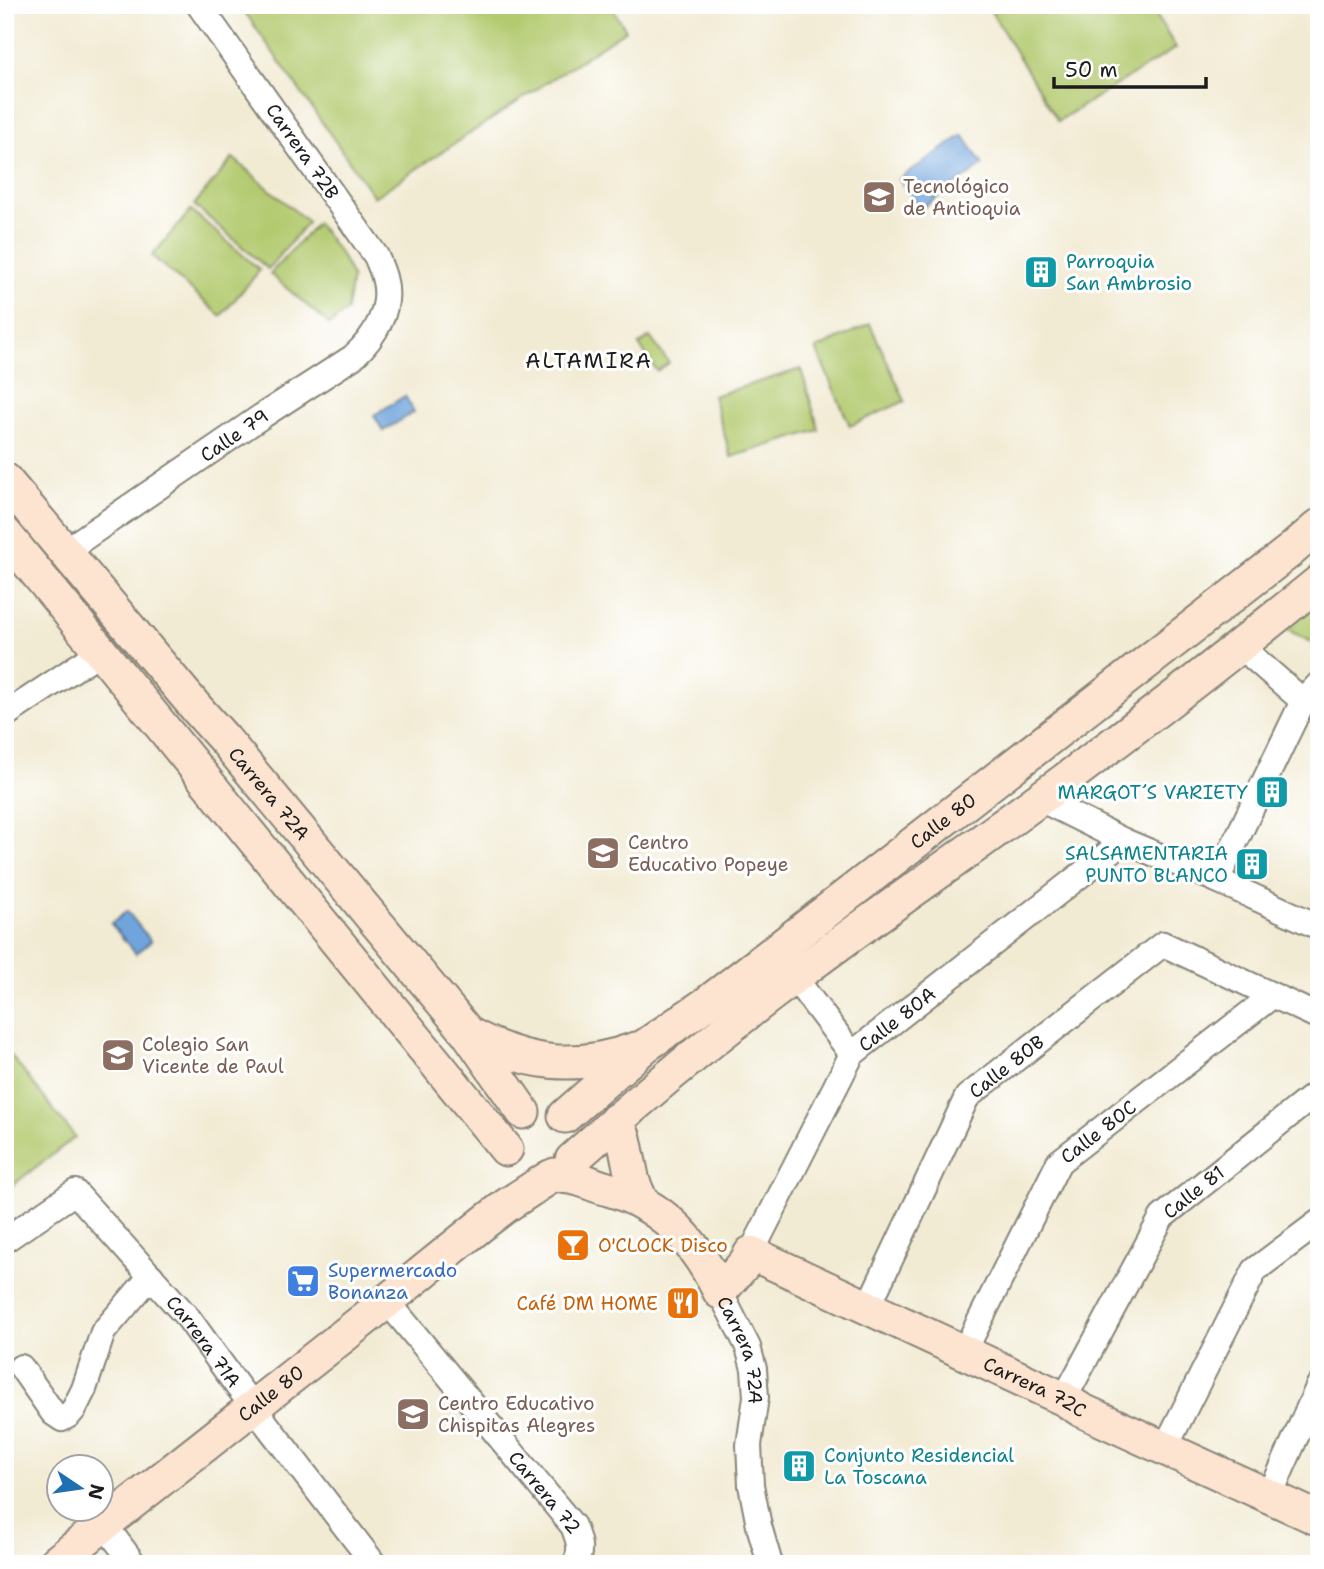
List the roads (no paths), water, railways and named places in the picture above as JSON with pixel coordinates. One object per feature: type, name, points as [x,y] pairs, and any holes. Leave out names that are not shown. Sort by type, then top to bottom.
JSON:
[{"type":"main road","name":"Carrera 72A","points":[[5,480],[468,1033],[523,1112]]},
{"type":"main road","name":"Calle 80","points":[[565,1116],[645,1046],[771,954],[1319,526]]},
{"type":"main road","name":"Carrera 72A","points":[[5,534],[507,1153]]},
{"type":"main road","name":"Calle 80","points":[[116,1515],[486,1221],[562,1169],[709,1043],[794,977],[1040,799],[1319,582]]},
{"type":"main road","points":[[196,768],[225,740]]},
{"type":"main road","points":[[468,1033],[495,1048],[524,1058],[555,1062],[586,1062],[645,1046]]},
{"type":"main road","points":[[545,1107],[565,1116],[572,1125],[576,1148],[562,1169],[540,1178],[530,1177],[514,1166],[507,1153],[506,1138],[509,1128],[523,1112],[545,1107]]},
{"type":"main road","points":[[616,1120],[624,1138],[633,1182],[642,1203]]},
{"type":"main road","name":"Calle 80","points":[[486,1221],[502,1185],[507,1153]]},
{"type":"main road","name":"Carrera 72A","points":[[562,1169],[579,1179],[642,1203],[667,1220],[688,1241],[706,1265],[720,1292]]},
{"type":"main road","name":"Carrera 72C","points":[[751,1253],[1319,1520]]},
{"type":"main road","name":"Calle 80A","points":[[720,1292],[751,1253]]},
{"type":"main road","name":"Calle 80","points":[[54,1564],[104,1524]]},
{"type":"street","name":"Carrera 72B","points":[[199,5],[376,256],[385,279],[385,305]]},
{"type":"street","name":"Calle 79","points":[[65,551],[353,357],[366,345],[378,327],[385,305]]},
{"type":"street","points":[[1217,880],[1311,692],[1240,646]]},
{"type":"street","points":[[5,715],[101,651]]},
{"type":"street","points":[[1040,799],[1124,841],[1319,927]]},
{"type":"street","name":"Calle 80A","points":[[751,1253],[852,1054],[1124,841]]},
{"type":"street","name":"Calle 80B","points":[[868,1307],[967,1097],[1163,944],[1272,996]]},
{"type":"street","points":[[771,954],[794,977],[852,1054]]},
{"type":"street","points":[[1272,996],[1319,1017]]},
{"type":"street","name":"Calle 80C","points":[[964,1352],[1059,1162],[1272,996]]},
{"type":"street","name":"Calle 81","points":[[1063,1399],[1162,1217],[1319,1091]]},
{"type":"street","name":"Carrera 71A","points":[[5,1240],[75,1192],[189,1319],[374,1564]]},
{"type":"street","points":[[1166,1448],[1255,1270],[1319,1222]]},
{"type":"street","points":[[21,1367],[52,1413],[62,1419],[69,1415],[84,1389],[103,1332],[150,1276]]},
{"type":"street","name":"Carrera 72A","points":[[720,1292],[748,1347],[754,1369],[756,1397],[749,1445],[751,1485],[770,1564]]},
{"type":"street","name":"Carrera 72","points":[[387,1301],[573,1525],[580,1544],[576,1563]]},
{"type":"street","points":[[1269,1497],[1319,1385]]},
{"type":"street","points":[[104,1524],[134,1564]]},
{"type":"water","points":[[963,135],[983,165],[920,209],[899,179]]},
{"type":"water","points":[[405,396],[414,412],[383,431],[374,415]]},
{"type":"water","points":[[127,911],[151,941],[136,954],[111,924]]},
{"type":"place","name":"Tecnológico de Antioquia","points":[[879,197]]},
{"type":"place","name":"Parroquia San Ambrosio","points":[[1041,272]]},
{"type":"place","name":"MARGOT´S VARIETY","points":[[1272,792]]},
{"type":"place","name":"Centro Educativo Popeye","points":[[603,853]]},
{"type":"place","name":"SALSAMENTARIA PUNTO BLANCO","points":[[1252,864]]},
{"type":"place","name":"Colegio San Vicente de Paul","points":[[118,1055]]},
{"type":"place","name":"O'CLOCK Disco","points":[[573,1245]]},
{"type":"place","name":"Supermercado Bonanza","points":[[303,1281]]},
{"type":"place","name":"Café DM HOME","points":[[683,1303]]},
{"type":"place","name":"Centro Educativo Chispitas Alegres","points":[[413,1414]]},
{"type":"place","name":"Conjunto Residencial La Toscana","points":[[799,1466]]},
{"type":"district","name":"ALTAMIRA","points":[[589,361]]}]
